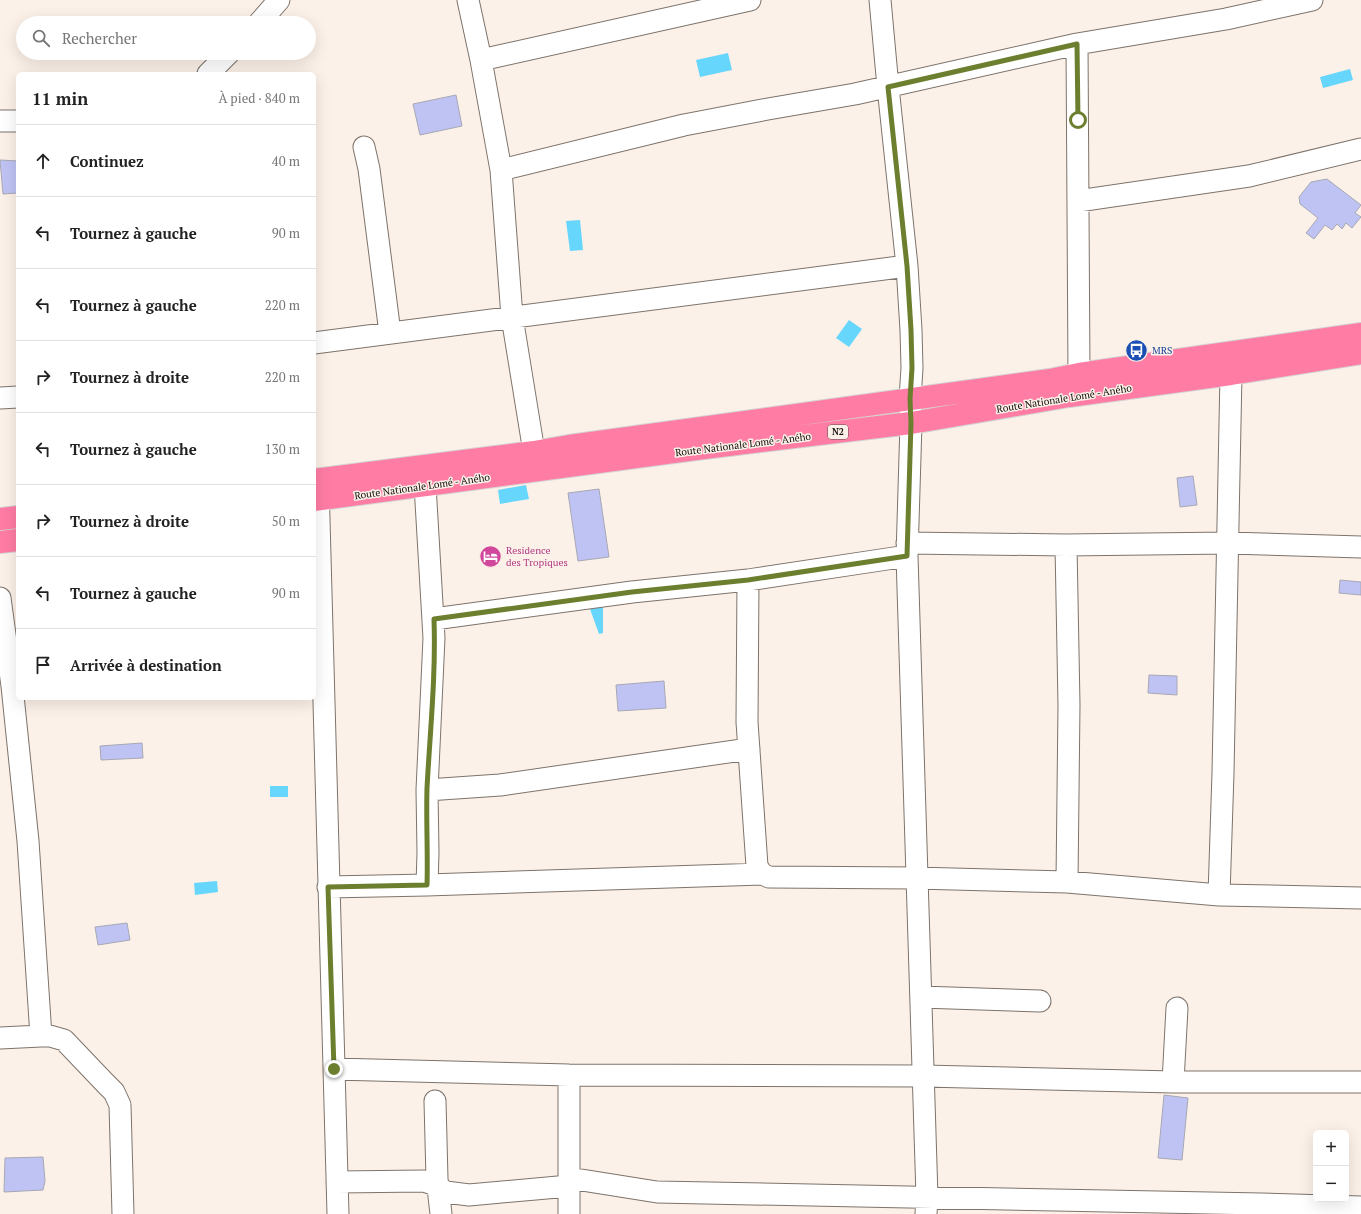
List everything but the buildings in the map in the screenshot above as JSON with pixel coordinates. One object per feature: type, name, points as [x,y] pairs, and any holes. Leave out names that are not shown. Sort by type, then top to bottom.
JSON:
[{"type":"highway","name":"Route Nationale Lomé - Aného","points":[[316,490],[569,446],[1050,380],[1079,374],[1361,334]]},
{"type":"highway","name":"Route Nationale Lomé - Aného","points":[[316,490],[425,485],[696,449],[911,423],[1069,396],[1231,374],[1361,353]]},
{"type":"highway","points":[[0,519],[16,517]]},
{"type":"highway","points":[[0,542],[16,540]]},
{"type":"street","points":[[265,16],[279,0]]},
{"type":"street","points":[[468,0],[501,170],[512,317],[534,452]]},
{"type":"street","points":[[480,60],[750,0]]},
{"type":"street","points":[[880,0],[907,266],[912,368],[907,549],[927,1206]]},
{"type":"street","points":[[501,170],[684,125],[888,87],[1077,44],[1226,19],[1312,0]]},
{"type":"street","points":[[1077,44],[1079,374]]},
{"type":"street","points":[[210,72],[222,60]]},
{"type":"street","points":[[0,120],[16,121]]},
{"type":"street","points":[[364,147],[369,169],[390,333]]},
{"type":"street","points":[[1078,201],[1248,176],[1361,149]]},
{"type":"street","points":[[316,343],[907,266]]},
{"type":"street","points":[[1219,895],[1231,374]]},
{"type":"street","points":[[0,398],[16,397]]},
{"type":"street","points":[[425,485],[434,619],[434,668],[427,790],[427,885]]},
{"type":"street","points":[[316,490],[338,1214]]},
{"type":"street","points":[[434,619],[632,592],[748,580],[907,549],[1228,543],[1361,547]]},
{"type":"street","points":[[1066,545],[1069,705],[1067,882]]},
{"type":"street","points":[[748,580],[747,722],[758,866],[762,874]]},
{"type":"street","points":[[0,598],[16,698]]},
{"type":"street","points":[[16,700],[28,842],[41,1036]]},
{"type":"street","points":[[427,790],[500,785],[749,749]]},
{"type":"street","points":[[328,887],[762,874],[769,877],[916,878],[1067,882],[1219,895],[1361,898]]},
{"type":"street","points":[[921,997],[1040,1001]]},
{"type":"street","points":[[1173,1082],[1177,1008]]},
{"type":"street","points":[[0,1038],[50,1036],[64,1040],[114,1092],[120,1105],[123,1214]]},
{"type":"street","points":[[334,1069],[569,1075],[924,1076],[1173,1082],[1361,1082]]},
{"type":"street","points":[[569,1075],[569,1214]]},
{"type":"street","points":[[435,1101],[441,1214]]},
{"type":"street","points":[[337,1182],[420,1181],[428,1182],[451,1194],[469,1195],[569,1182],[657,1192],[760,1193],[927,1206],[1261,1204],[1361,1207]]},
{"type":"water","points":[[728,53],[732,70],[700,77],[696,60]]},
{"type":"water","points":[[1350,69],[1353,80],[1323,88],[1320,77]]},
{"type":"water","points":[[580,220],[583,250],[570,251],[566,221]]},
{"type":"water","points":[[849,320],[862,329],[849,347],[836,338]]},
{"type":"water","points":[[526,485],[529,499],[500,504],[498,490]]},
{"type":"water","points":[[603,607],[603,633],[599,634],[590,609]]},
{"type":"water","points":[[270,786],[288,786],[288,797],[270,797]]},
{"type":"water","points":[[217,881],[218,892],[195,895],[194,883]]},
{"type":"place","name":"MRS","points":[[1136,350]]},
{"type":"place","name":"Residence des Tropiques","points":[[491,556]]},
{"type":"route","points":[[334,1069],[328,887],[427,885],[427,790],[434,668],[434,619],[632,592],[748,580],[907,556],[912,368],[911,330],[907,266],[888,87],[1077,44],[1078,120]]}]
